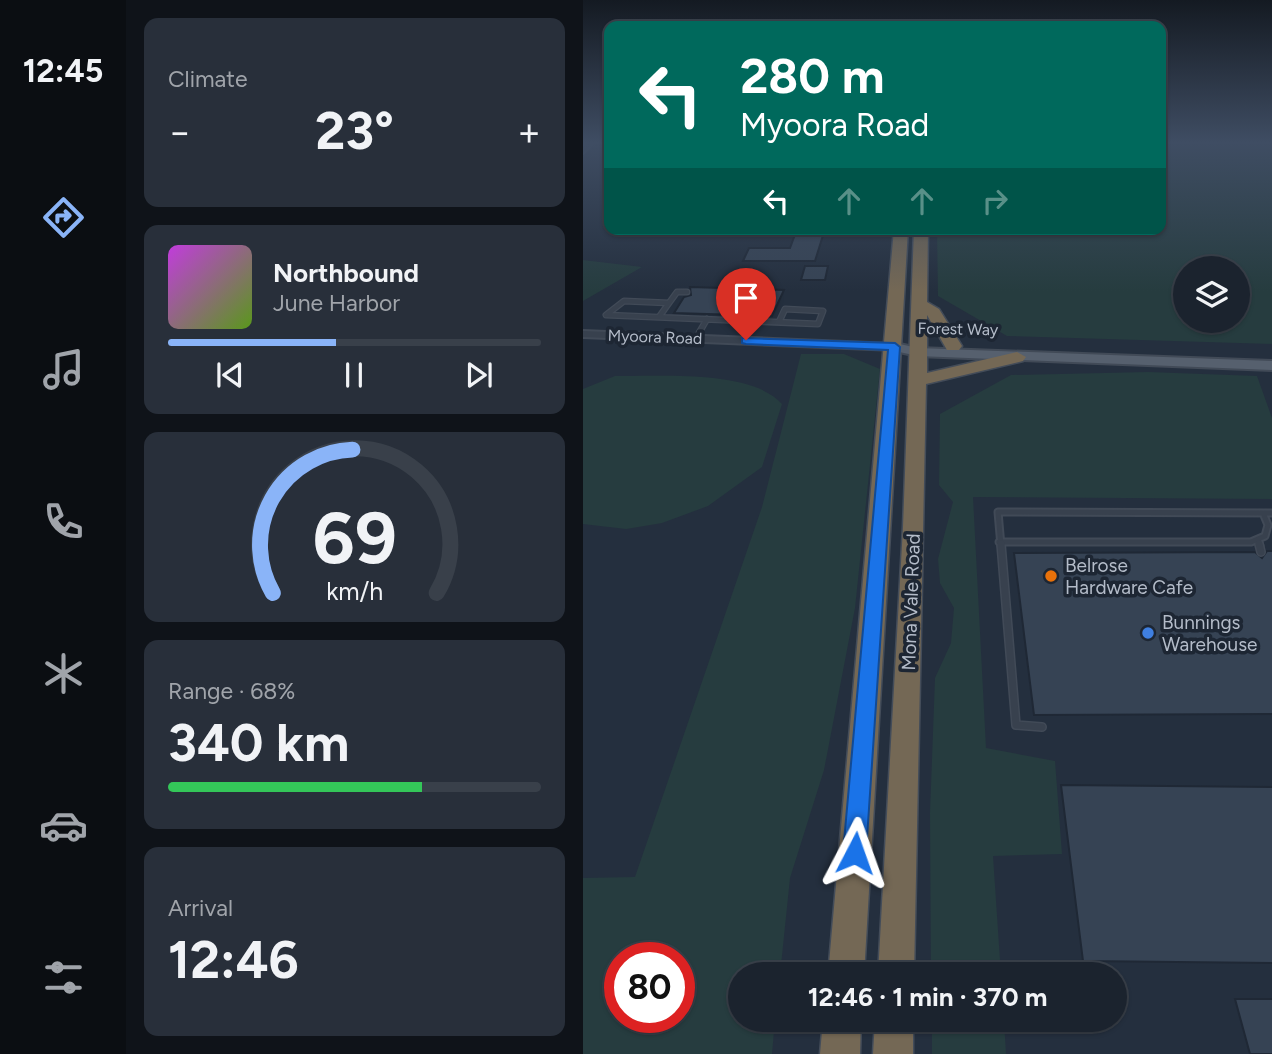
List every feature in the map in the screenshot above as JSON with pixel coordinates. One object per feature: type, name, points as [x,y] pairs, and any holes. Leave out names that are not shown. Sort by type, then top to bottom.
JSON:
[{"type":"highway","name":"Mona Vale Road","points":[[847,962],[895,347],[901,235]]},
{"type":"highway","name":"Mona Vale Road","points":[[896,962],[921,235]]},
{"type":"highway","points":[[917,302],[933,312],[953,346]]},
{"type":"highway","points":[[918,359],[1018,357]]},
{"type":"highway","points":[[840,1054],[842,1032]]},
{"type":"highway","points":[[893,1054],[894,1032]]},
{"type":"main road","name":"Forest Way","points":[[918,359],[953,346],[1272,354]]},
{"type":"main road","name":"Forest Way","points":[[895,347],[918,359],[1018,357],[1272,366]]},
{"type":"street","name":"Myoora Road","points":[[583,334],[895,347]]},
{"type":"lane","points":[[659,317],[677,292],[687,292]]},
{"type":"lane","points":[[669,303],[624,301],[606,315],[818,324],[823,311],[785,309],[779,322]]},
{"type":"lane","points":[[696,338],[707,319]]},
{"type":"lane","points":[[1042,727],[1016,725],[998,512],[1272,513]]},
{"type":"lane","points":[[999,542],[1250,542],[1265,536],[1268,525],[1263,513]]},
{"type":"lane","points":[[1258,539],[1261,551]]},
{"type":"green space","points":[[1166,192],[1272,192],[1272,344],[1007,336],[938,296],[937,235],[1166,235]]},
{"type":"green space","points":[[583,260],[642,267],[583,301]]},
{"type":"green space","points":[[801,354],[844,354],[880,369],[855,608],[824,770],[790,878],[781,962],[728,962],[728,1032],[774,1032],[772,1054],[583,1054],[583,878],[635,877],[762,507]]},
{"type":"green space","points":[[1148,372],[1257,376],[1272,418],[1272,499],[973,497],[986,748],[1055,761],[1062,854],[993,856],[1000,962],[931,962],[930,813],[935,678],[951,643],[954,608],[940,583],[938,559],[953,502],[939,485],[940,414],[1011,375]]},
{"type":"green space","points":[[615,376],[703,377],[749,385],[768,393],[782,404],[762,467],[708,506],[662,523],[626,529],[583,524],[583,389]]},
{"type":"green space","points":[[932,1032],[1005,1032],[1006,1054],[932,1054]]},
{"type":"building","points":[[795,235],[823,235],[815,261],[743,261],[749,248],[790,248]]},
{"type":"building","points":[[805,266],[828,266],[825,280],[801,280]]},
{"type":"building","points":[[690,287],[784,290],[772,316],[674,313],[684,297],[691,295]]},
{"type":"building","name":"Bunnings Warehouse","points":[[1267,551],[1273,551],[1273,714],[1034,715],[1014,553],[1255,552],[1262,558]]},
{"type":"building","points":[[1061,785],[1273,787],[1273,963],[1083,961]]},
{"type":"building","points":[[1235,999],[1273,999],[1273,1054],[1250,1054]]},
{"type":"place","name":"Belrose Hardware Cafe","points":[[1051,576]]},
{"type":"place","name":"Bunnings Warehouse","points":[[1148,633]]},
{"type":"route","points":[[746,340],[895,347],[855,853]]}]
